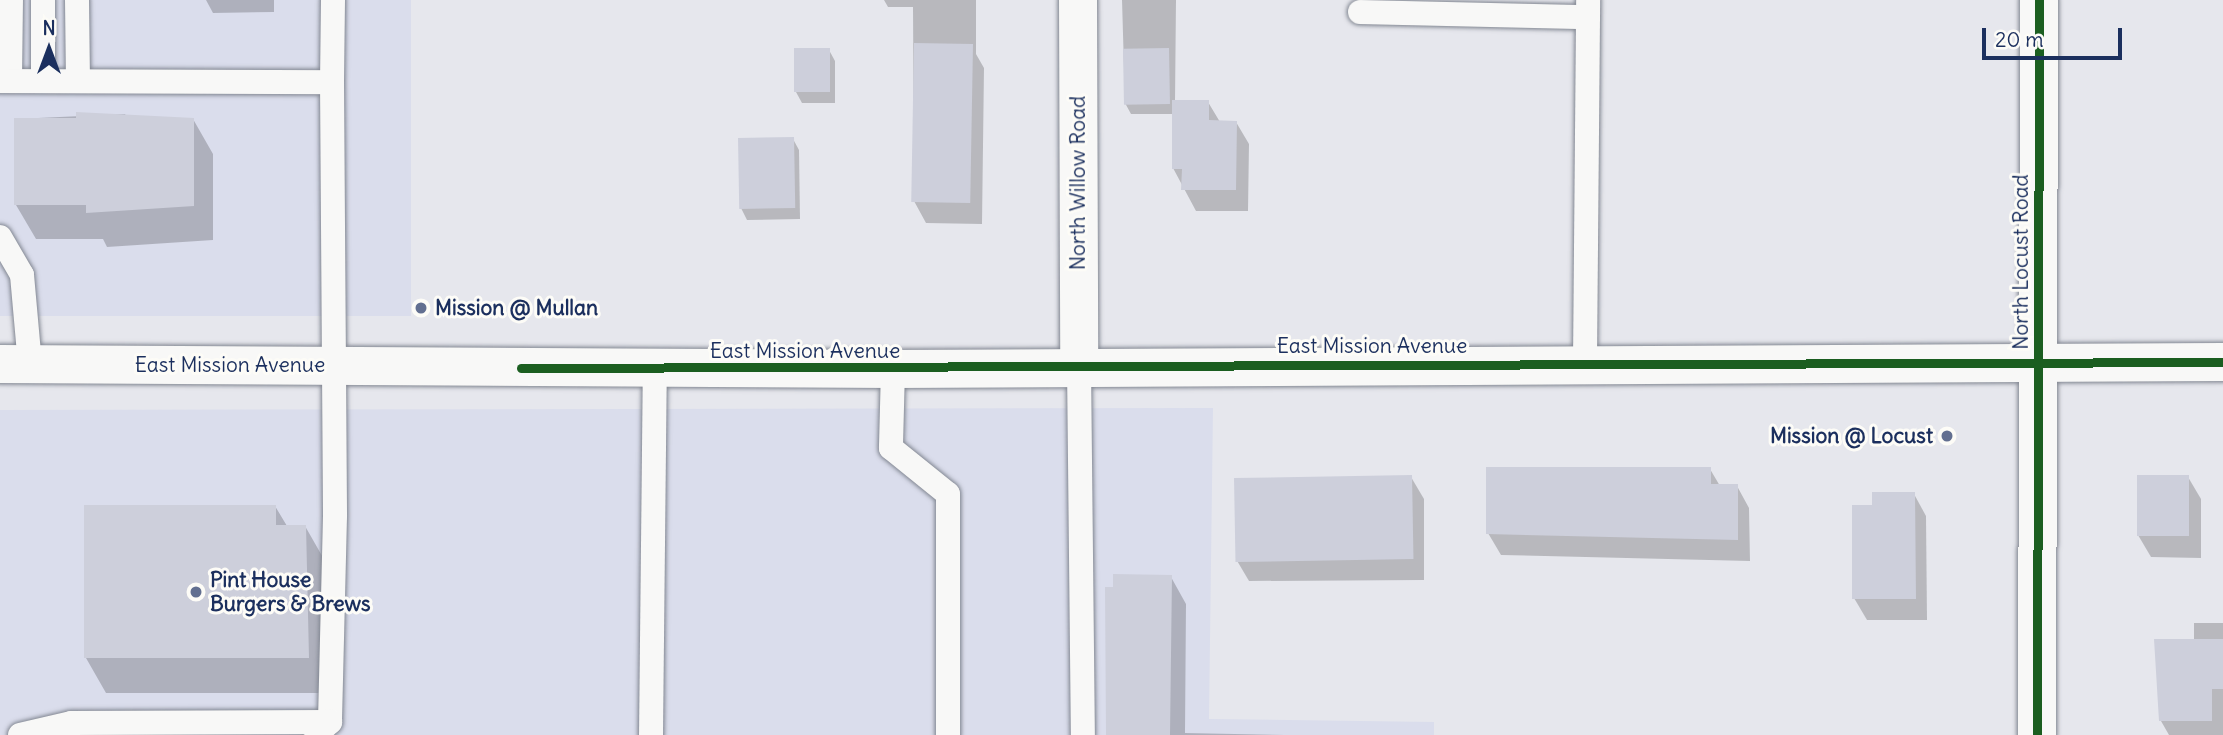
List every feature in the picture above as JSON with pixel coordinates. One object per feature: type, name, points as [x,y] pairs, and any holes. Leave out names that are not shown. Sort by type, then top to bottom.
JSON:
[{"type":"street","name":"North Willow Road","points":[[1078,0],[1079,365]]},
{"type":"street","name":"North Locust Road","points":[[2037,735],[2039,0]]},
{"type":"street","name":"East Mission Avenue","points":[[15,365],[892,369],[1079,365],[1585,362],[2223,362]]},
{"type":"lane","points":[[10,0],[5,81],[332,82]]},
{"type":"lane","points":[[43,0],[43,80]]},
{"type":"lane","points":[[77,0],[78,80]]},
{"type":"lane","points":[[20,735],[71,723],[323,728],[335,366],[333,0]]},
{"type":"lane","points":[[1360,12],[1588,8],[1585,362]]},
{"type":"lane","points":[[0,237],[22,275],[15,365]]},
{"type":"lane","points":[[1079,365],[1083,735]]},
{"type":"lane","points":[[651,735],[655,368]]},
{"type":"lane","points":[[892,369],[891,448],[948,494],[948,735]]},
{"type":"shaded area","points":[[0,0],[411,0],[411,316],[0,316]]},
{"type":"shaded area","points":[[1213,408],[1209,719],[1434,722],[1434,735],[0,735],[0,410]]},
{"type":"building","points":[[914,43],[973,44],[970,203],[911,202]]},
{"type":"building","points":[[794,48],[830,48],[830,92],[794,92]]},
{"type":"building","points":[[1169,48],[1170,104],[1124,105],[1123,49]]},
{"type":"building","points":[[1172,100],[1209,100],[1209,120],[1237,121],[1236,190],[1181,190],[1182,169],[1172,169]]},
{"type":"building","points":[[76,112],[194,118],[194,206],[86,213],[86,205],[14,205],[14,118],[76,118]]},
{"type":"building","points":[[794,137],[795,208],[739,209],[738,138]]},
{"type":"building","points":[[1486,467],[1711,467],[1711,484],[1738,484],[1738,540],[1486,534]]},
{"type":"building","points":[[1412,475],[1413,559],[1235,562],[1234,478]]},
{"type":"building","points":[[2137,475],[2189,475],[2189,536],[2137,536]]},
{"type":"building","points":[[1872,492],[1915,492],[1916,599],[1852,599],[1852,505],[1872,505]]},
{"type":"building","name":"Pint House Burgers & Brews","points":[[84,505],[276,505],[276,525],[306,525],[309,658],[84,658]]},
{"type":"building","points":[[1113,574],[1172,575],[1170,735],[1106,735],[1105,587],[1113,587]]},
{"type":"building","points":[[2154,639],[2223,639],[2223,689],[2212,689],[2212,721],[2159,721]]},
{"type":"cycle path","points":[[2037,735],[2039,0]]},
{"type":"cycle path","points":[[521,368],[2223,362]]},
{"type":"place","name":"Mission @ Mullan","points":[[421,308]]},
{"type":"place","name":"Mission @ Locust","points":[[1947,436]]},
{"type":"place","name":"Pint House Burgers & Brews","points":[[196,592]]}]
